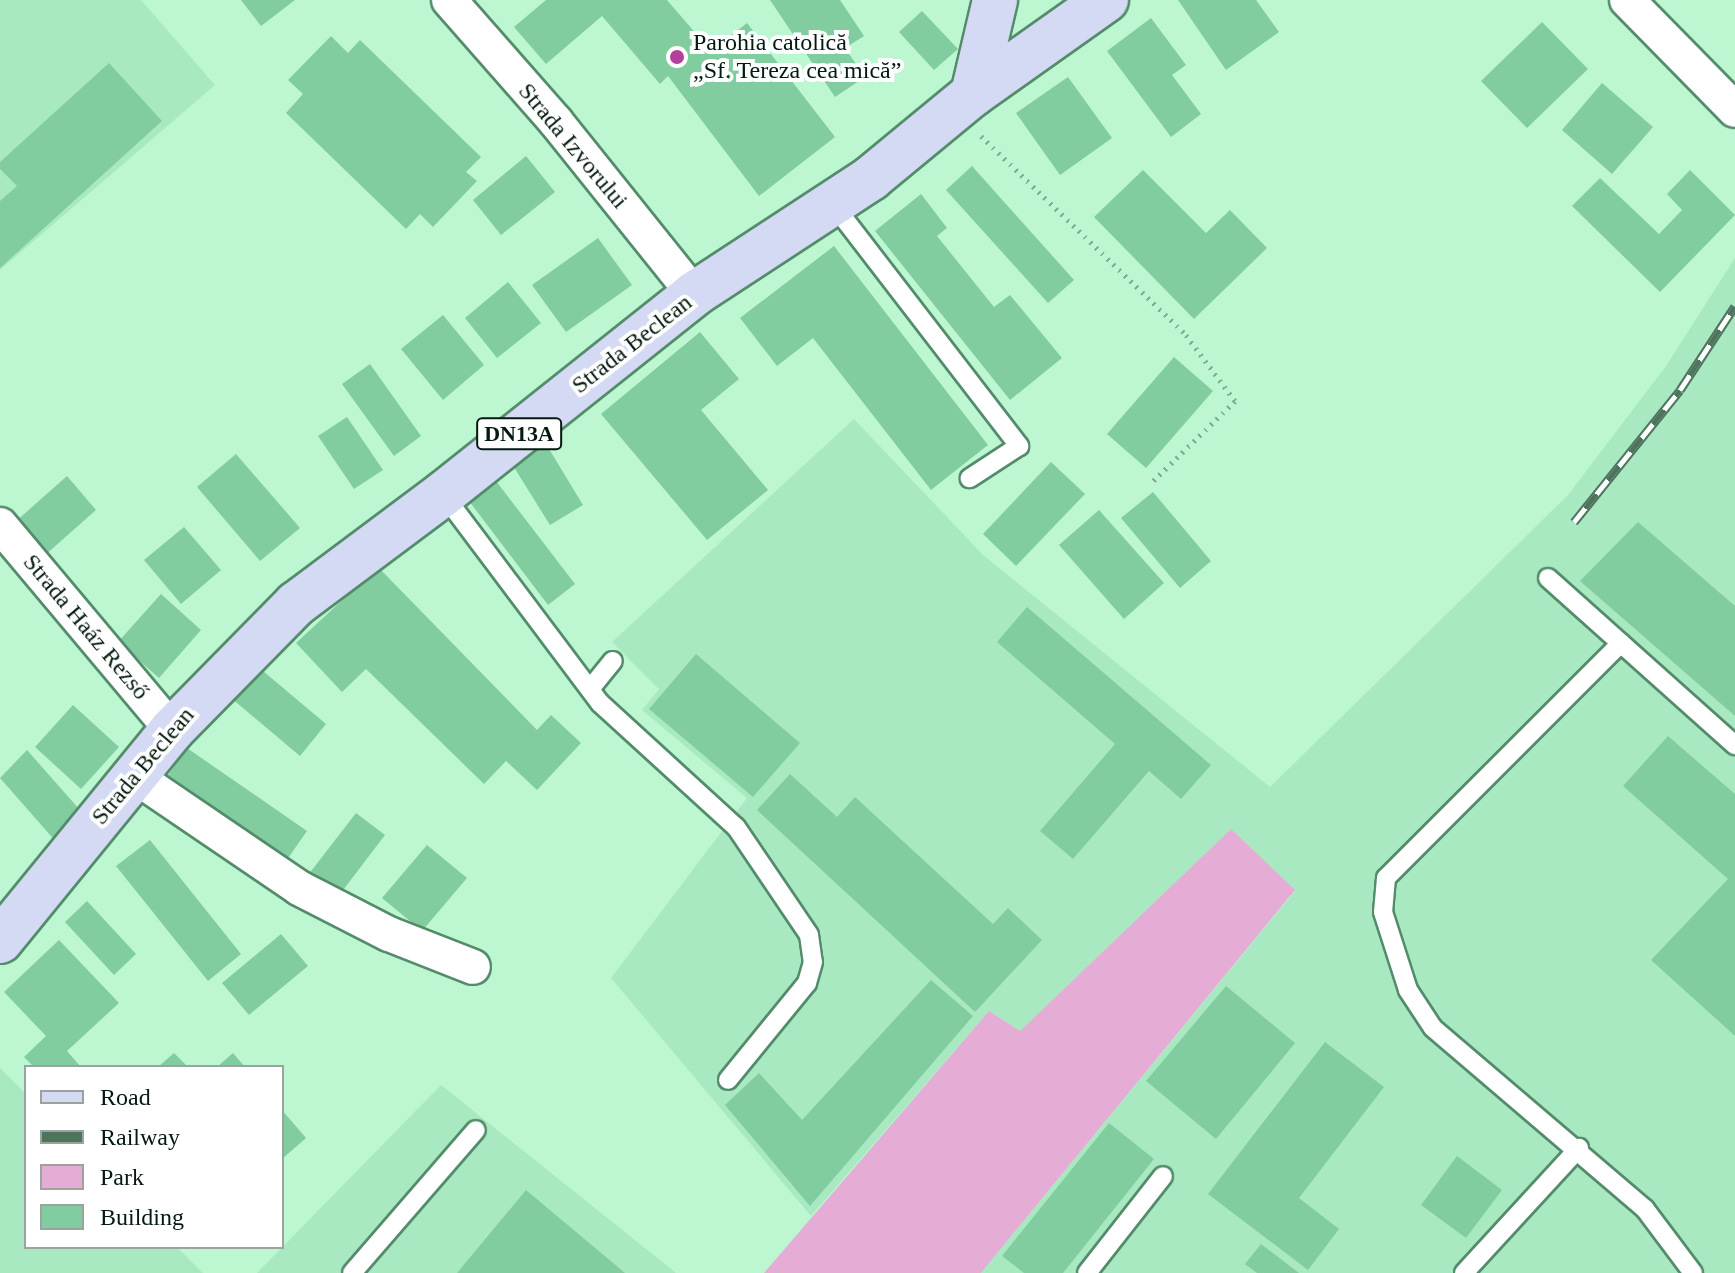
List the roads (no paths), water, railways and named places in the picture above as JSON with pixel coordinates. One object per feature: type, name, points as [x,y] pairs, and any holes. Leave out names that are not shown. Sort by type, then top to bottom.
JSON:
[{"type":"main road","points":[[965,103],[995,0]]},
{"type":"main road","name":"Strada Beclean","points":[[0,941],[172,730],[296,604],[443,494],[694,294],[832,203],[1106,0]]},
{"type":"street","name":"Strada Izvorului","points":[[449,0],[556,122],[694,294]]},
{"type":"street","points":[[1627,0],[1735,110]]},
{"type":"street","name":"Strada Haáz Rezső","points":[[0,525],[172,730]]},
{"type":"street","points":[[133,775],[299,888],[389,934],[473,967]]},
{"type":"lane","points":[[832,203],[1019,446],[970,478]]},
{"type":"lane","points":[[443,494],[590,689],[736,827],[809,935],[813,962],[807,983],[728,1080]]},
{"type":"lane","points":[[1548,578],[1735,745]]},
{"type":"lane","points":[[1621,643],[1386,878],[1383,912],[1408,990],[1433,1028],[1579,1148],[1645,1209],[1693,1273]]},
{"type":"lane","points":[[590,689],[613,661]]},
{"type":"lane","points":[[352,1273],[476,1130]]},
{"type":"lane","points":[[1464,1273],[1579,1148]]},
{"type":"lane","points":[[1087,1273],[1163,1176]]},
{"type":"railway","points":[[1574,522],[1680,390],[1735,306]]},
{"type":"place","name":"Parohia catolică „Sf. Tereza cea mică”","points":[[677,57]]}]
